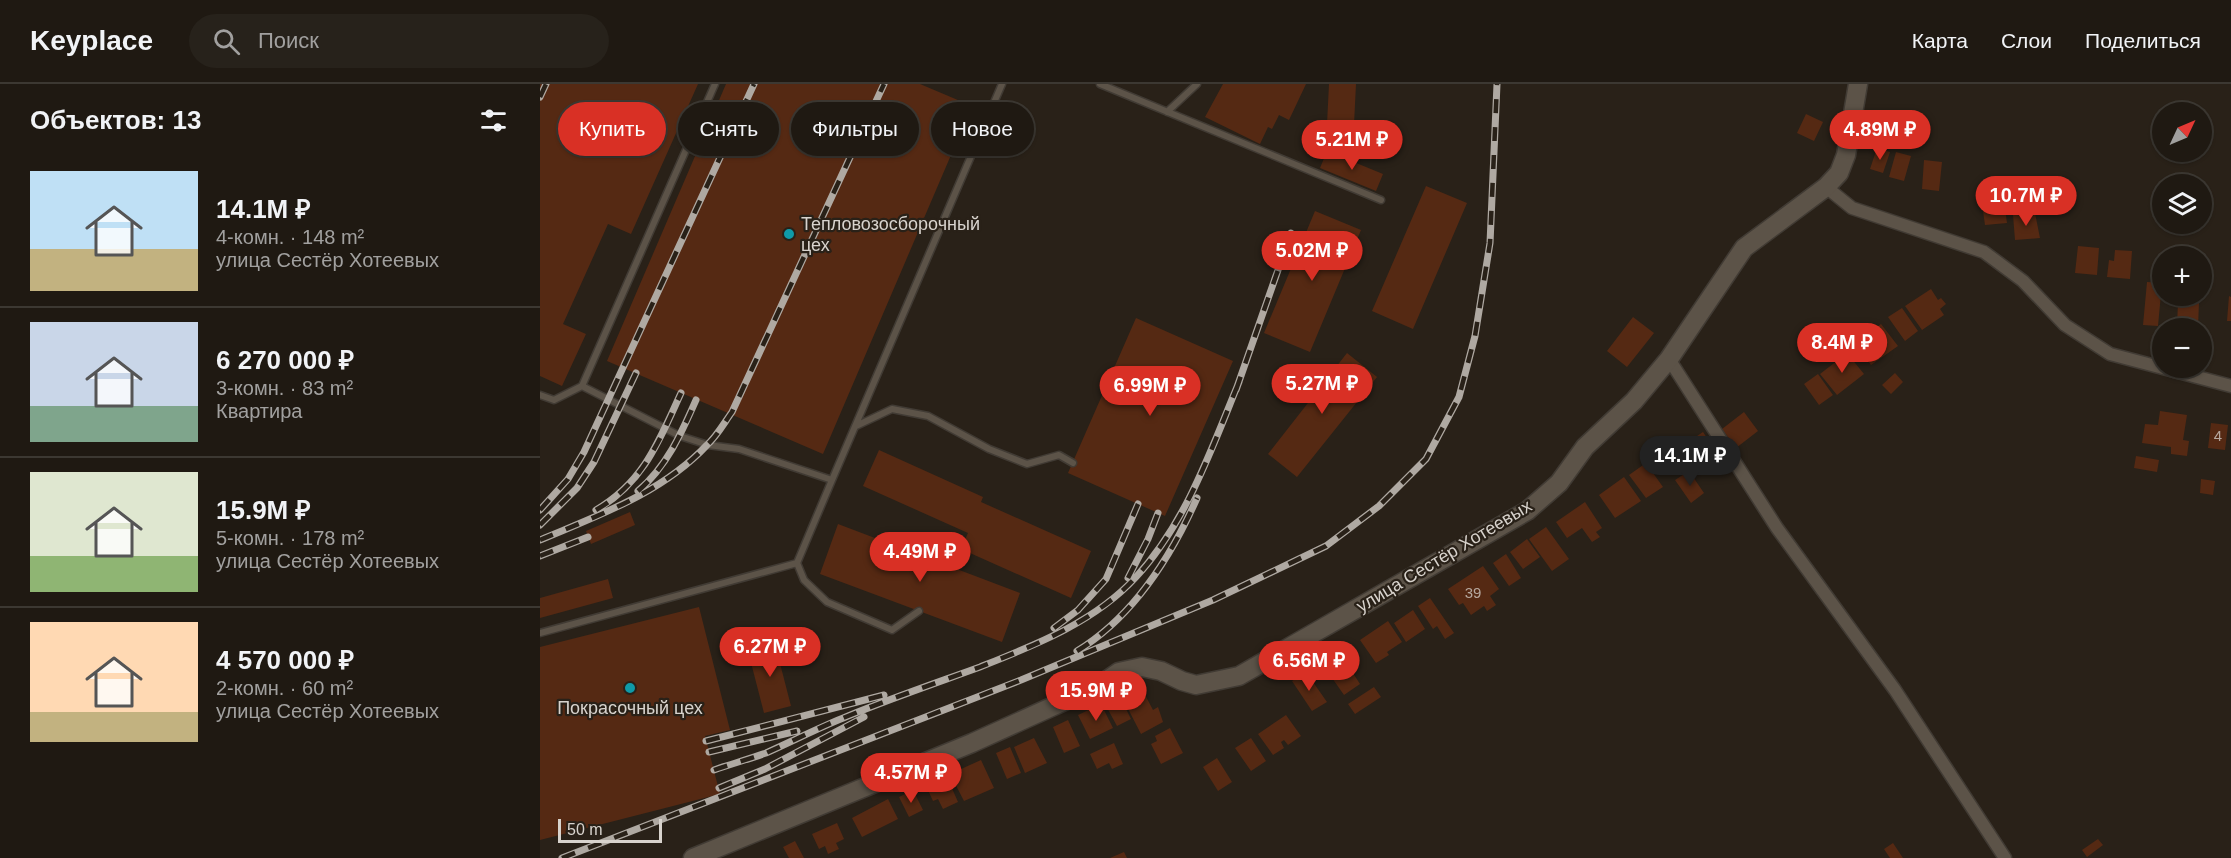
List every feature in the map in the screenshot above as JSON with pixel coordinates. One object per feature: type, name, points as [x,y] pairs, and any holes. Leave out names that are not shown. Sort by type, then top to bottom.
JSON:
[{"type":"street","name":"улица Сестёр Хотеевых","points":[[693,858],[972,743],[1100,686],[1119,672],[1142,667],[1161,671],[1196,685],[1239,676],[1527,511],[1559,483],[1585,447],[1634,401],[1670,359],[1744,248],[1826,187],[1839,173],[1846,155],[1858,84]]},
{"type":"street","points":[[1826,187],[1852,208],[1984,252],[2023,281],[2065,325],[2110,354],[2231,386]]},
{"type":"street","points":[[1670,359],[1777,528],[1895,690],[2005,858]]},
{"type":"lane","points":[[540,395],[554,400],[582,386],[715,84]]},
{"type":"lane","points":[[919,611],[892,630],[827,602],[804,580],[797,563],[1002,84]]},
{"type":"lane","points":[[1100,84],[1381,200]]},
{"type":"lane","points":[[1167,111],[1197,84]]},
{"type":"lane","points":[[582,386],[680,436],[708,445],[739,449],[832,480]]},
{"type":"lane","points":[[855,426],[892,409],[927,416],[988,449],[1027,464],[1059,455],[1072,463]]},
{"type":"lane","points":[[540,633],[797,563]]},
{"type":"building","points":[[540,84],[698,84],[690,102],[678,102],[678,129],[666,156],[666,102],[558,102],[558,156],[666,156],[631,234],[608,224],[563,324],[586,334],[562,386],[540,376]]},
{"type":"building","name":"Тепловозосборочный цех","points":[[726,84],[920,84],[963,102],[931,102],[931,156],[951,156],[823,454],[607,361],[695,156],[779,156],[779,102],[718,102]]},
{"type":"building","points":[[1223,84],[1306,84],[1289,120],[1279,115],[1272,129],[1268,127],[1260,144],[1205,117]]},
{"type":"building","points":[[1329,84],[1356,84],[1353,145],[1326,144]]},
{"type":"building","points":[[1806,114],[1823,122],[1814,141],[1797,133]]},
{"type":"building","points":[[1871,120],[1886,124],[1880,144],[1865,140]]},
{"type":"building","points":[[1877,148],[1890,152],[1883,173],[1870,169]]},
{"type":"building","points":[[1327,151],[1383,174],[1376,191],[1320,168]]},
{"type":"building","points":[[1896,152],[1911,156],[1904,181],[1889,177]]},
{"type":"building","points":[[1924,160],[1942,162],[1939,191],[1922,189]]},
{"type":"building","points":[[1426,186],[1467,203],[1413,329],[1372,311]]},
{"type":"building","points":[[2003,194],[2007,223],[1985,225],[1981,197]]},
{"type":"building","points":[[1315,211],[1361,230],[1310,352],[1264,333]]},
{"type":"building","points":[[2035,213],[2040,238],[2015,240],[2013,215]]},
{"type":"building","points":[[2078,246],[2099,248],[2097,275],[2075,273]]},
{"type":"building","points":[[2115,250],[2132,251],[2130,279],[2107,277],[2109,260],[2114,261]]},
{"type":"building","points":[[2147,282],[2152,282],[2152,306],[2160,306],[2159,318],[2152,318],[2152,326],[2143,325]]},
{"type":"building","points":[[1931,289],[1938,300],[1941,298],[1946,304],[1940,309],[1944,315],[1922,330],[1905,306]]},
{"type":"building","points":[[2229,296],[2231,297],[2231,321],[2227,321]]},
{"type":"building","points":[[2178,306],[2199,306],[2198,318],[2177,318]]},
{"type":"building","points":[[1902,308],[1918,331],[1905,341],[1888,317]]},
{"type":"building","points":[[1633,317],[1654,333],[1627,367],[1607,351]]},
{"type":"building","points":[[1136,318],[1233,361],[1165,516],[1068,473]]},
{"type":"building","points":[[1881,324],[1898,346],[1871,365],[1855,343]]},
{"type":"building","points":[[1347,353],[1377,377],[1297,477],[1268,454]]},
{"type":"building","points":[[1847,353],[1864,374],[1837,395],[1820,374]]},
{"type":"building","points":[[1895,373],[1903,382],[1891,394],[1882,385]]},
{"type":"building","points":[[1818,374],[1833,395],[1819,405],[1804,384]]},
{"type":"building","points":[[2160,411],[2187,415],[2183,440],[2189,441],[2187,456],[2171,454],[2171,447],[2142,443],[2145,424],[2158,425]]},
{"type":"building","points":[[1744,412],[1758,431],[1736,448],[1722,429]]},
{"type":"building","points":[[2211,423],[2228,425],[2225,450],[2208,448]]},
{"type":"building","points":[[1703,432],[1720,457],[1699,471],[1682,446]]},
{"type":"building","points":[[1675,448],[1689,468],[1679,475],[1665,455]]},
{"type":"building","points":[[879,450],[983,497],[981,502],[1091,551],[1071,598],[961,549],[968,533],[863,486]]},
{"type":"building","points":[[2136,456],[2159,460],[2157,472],[2134,468]]},
{"type":"building","points":[[1646,463],[1663,487],[1646,498],[1629,475]]},
{"type":"building","points":[[1689,471],[1704,493],[1691,503],[1675,480]]},
{"type":"building","points":[[1624,477],[1641,501],[1615,518],[1599,495]]},
{"type":"building","points":[[2201,479],[2215,481],[2213,495],[2200,493]]},
{"type":"building","points":[[1585,502],[1602,528],[1596,532],[1600,537],[1592,542],[1582,528],[1567,538],[1556,522]]},
{"type":"building","points":[[630,512],[635,525],[591,544],[586,531]]},
{"type":"building","points":[[838,524],[1020,593],[1002,642],[820,574]]},
{"type":"building","points":[[1546,527],[1569,559],[1552,571],[1529,539]]},
{"type":"building","points":[[1527,539],[1540,557],[1523,569],[1510,552]]},
{"type":"building","points":[[1506,554],[1521,578],[1509,586],[1493,563]]},
{"type":"building","points":[[1483,566],[1499,589],[1490,596],[1496,605],[1487,611],[1484,606],[1471,615],[1463,603],[1459,605],[1448,589]]},
{"type":"building","points":[[608,579],[613,598],[540,618],[540,598]]},
{"type":"building","points":[[1430,598],[1454,633],[1445,639],[1437,626],[1433,629],[1418,606]]},
{"type":"building","name":"Покрасочный цех","points":[[699,607],[730,730],[705,736],[720,794],[540,840],[540,647]]},
{"type":"building","points":[[1413,610],[1425,629],[1406,642],[1394,623]]},
{"type":"building","points":[[1388,621],[1402,642],[1387,652],[1389,655],[1376,663],[1360,640]]},
{"type":"building","points":[[775,644],[791,706],[764,713],[748,651]]},
{"type":"building","points":[[1347,664],[1360,684],[1344,695],[1330,675]]},
{"type":"building","points":[[1306,672],[1327,702],[1312,711],[1292,681]]},
{"type":"building","points":[[1141,687],[1153,710],[1158,707],[1163,722],[1141,734],[1122,697]]},
{"type":"building","points":[[1374,687],[1381,697],[1355,714],[1348,704]]},
{"type":"building","points":[[1120,697],[1131,719],[1117,726],[1105,704]]},
{"type":"building","points":[[1101,704],[1113,728],[1090,739],[1078,715]]},
{"type":"building","points":[[1286,715],[1301,736],[1288,745],[1284,740],[1281,742],[1284,748],[1273,755],[1258,734]]},
{"type":"building","points":[[1068,720],[1080,746],[1064,753],[1053,727]]},
{"type":"building","points":[[1170,728],[1183,753],[1161,764],[1151,744],[1157,741],[1155,736]]},
{"type":"building","points":[[1034,738],[1047,763],[1025,773],[1014,747]]},
{"type":"building","points":[[1251,738],[1266,761],[1251,771],[1235,748]]},
{"type":"building","points":[[1114,743],[1123,764],[1112,769],[1109,763],[1097,769],[1090,754]]},
{"type":"building","points":[[1010,747],[1021,773],[1007,779],[996,753]]},
{"type":"building","points":[[1217,758],[1232,782],[1218,791],[1203,767]]},
{"type":"building","points":[[981,760],[994,788],[964,801],[950,774]]},
{"type":"building","points":[[947,777],[958,802],[943,809],[938,799],[933,801],[926,786]]},
{"type":"building","points":[[913,790],[923,810],[909,817],[899,797]]},
{"type":"building","points":[[888,799],[898,819],[862,837],[852,818]]},
{"type":"building","points":[[837,823],[844,839],[836,843],[839,849],[828,854],[825,846],[819,849],[812,834]]},
{"type":"building","points":[[2098,839],[2103,845],[2087,857],[2082,850]]},
{"type":"building","points":[[795,841],[804,858],[789,858],[783,847]]},
{"type":"building","points":[[1893,843],[1903,858],[1890,858],[1884,849]]},
{"type":"building","points":[[1124,852],[1127,858],[1110,858]]},
{"type":"railway","points":[[540,97],[546,84]]},
{"type":"railway","points":[[540,510],[568,479],[584,452],[754,84]]},
{"type":"railway","points":[[540,540],[607,512],[650,490],[689,462],[717,434],[732,412],[884,84]]},
{"type":"railway","points":[[562,858],[1021,680],[1213,600],[1326,546],[1379,506],[1426,459],[1459,397],[1475,336],[1490,243],[1497,84]]},
{"type":"railway","points":[[1236,390],[1291,233]]},
{"type":"railway","points":[[540,525],[577,488],[594,462],[636,373]]},
{"type":"railway","points":[[714,770],[766,753],[848,716],[1022,650],[1063,631],[1102,607],[1136,577],[1154,556],[1169,533],[1196,485],[1239,382]]},
{"type":"railway","points":[[596,510],[613,499],[638,473],[657,444],[681,393]]},
{"type":"railway","points":[[638,491],[665,460],[679,437],[696,400]]},
{"type":"railway","points":[[1077,651],[1116,621],[1148,584],[1175,542],[1197,498]]},
{"type":"railway","points":[[1054,628],[1078,610],[1106,579],[1138,504]]},
{"type":"railway","points":[[1128,578],[1148,539],[1158,513]]},
{"type":"railway","points":[[540,556],[588,537]]},
{"type":"railway","points":[[706,741],[884,695]]},
{"type":"railway","points":[[719,788],[765,769],[864,717]]},
{"type":"railway","points":[[709,752],[797,731]]},
{"type":"place","name":"Тепловозосборочный цех","points":[[789,234]]},
{"type":"place","name":"Покрасочный цех","points":[[630,688]]}]
